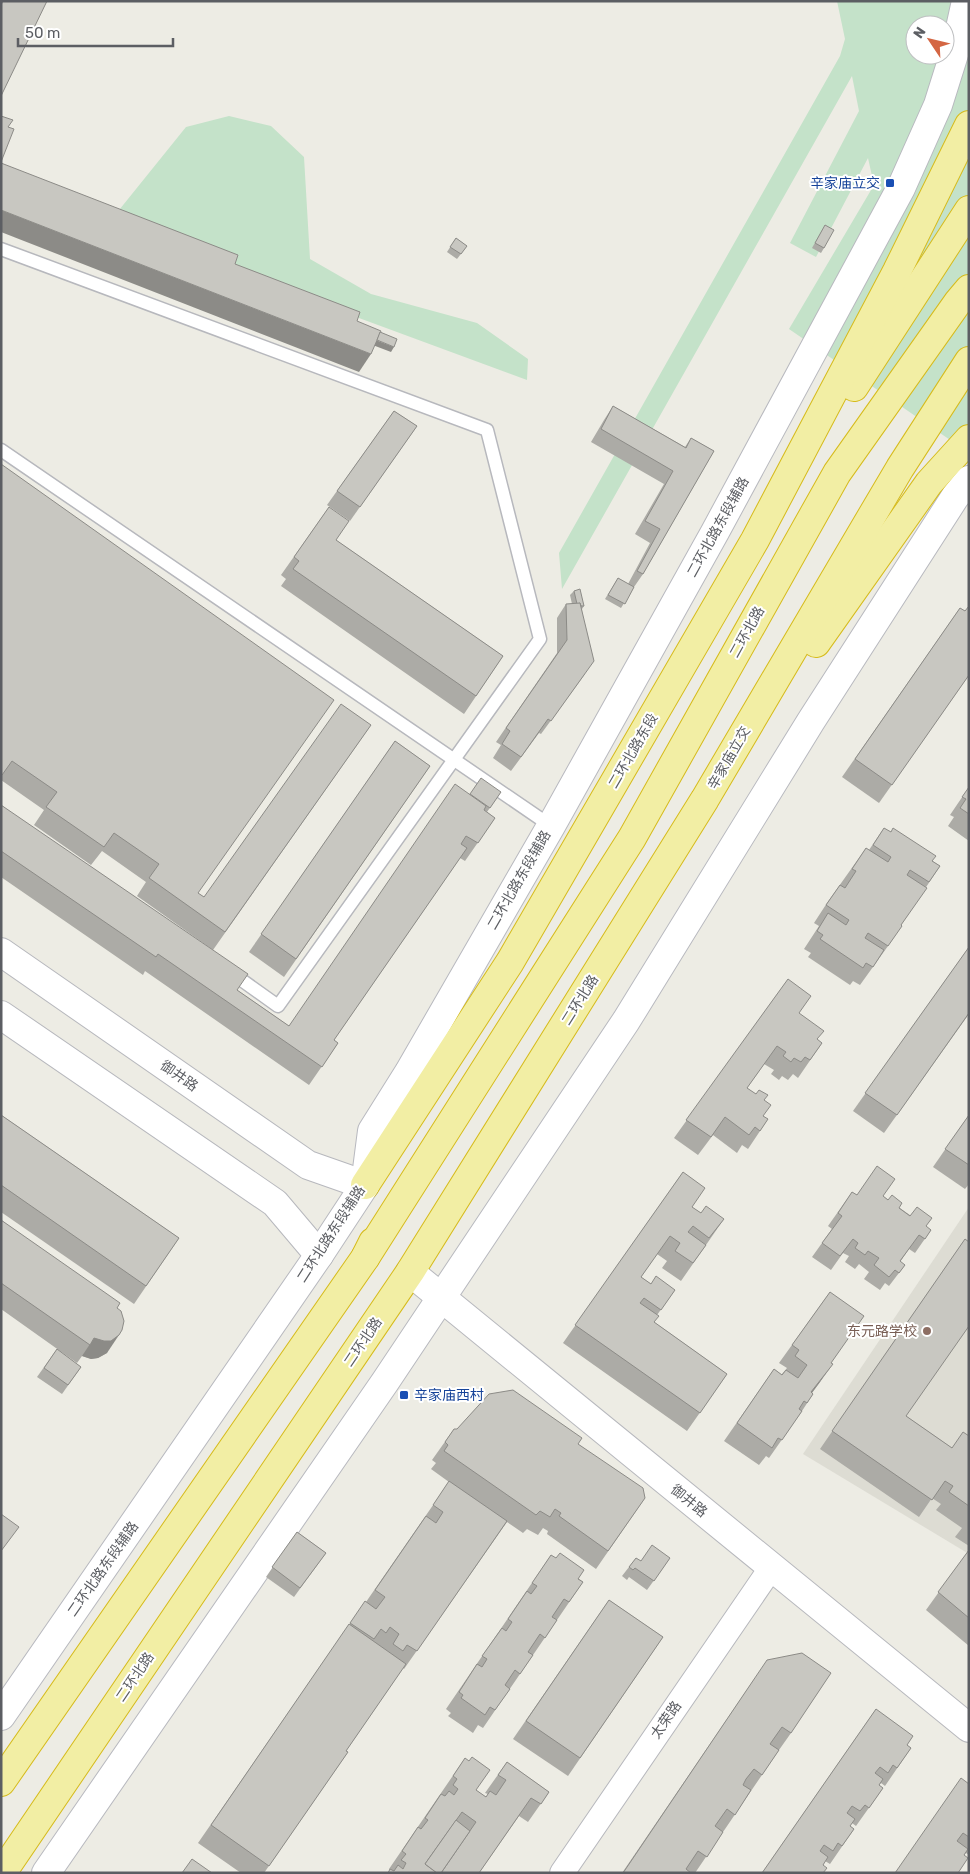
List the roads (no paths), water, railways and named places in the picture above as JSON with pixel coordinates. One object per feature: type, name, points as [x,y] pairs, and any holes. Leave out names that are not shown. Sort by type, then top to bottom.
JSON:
[{"type":"highway","points":[[755,540],[897,271],[969,125]]},
{"type":"highway","points":[[755,540],[969,210]]},
{"type":"highway","name":"二环北路","points":[[1,1782],[365,1258],[632,838],[837,473],[952,310],[969,290]]},
{"type":"highway","name":"辛家庙立交","points":[[705,799],[900,468],[969,361]]},
{"type":"highway","name":"辛家庙立交","points":[[705,799],[929,483],[969,439]]},
{"type":"highway","name":"二环北路东段","points":[[510,962],[755,540]]},
{"type":"highway","name":"二环北路","points":[[2,1873],[410,1272],[705,799]]},
{"type":"highway","points":[[365,1185],[510,962]]},
{"type":"highway","name":"二环北路","points":[[365,1258],[510,962]]},
{"type":"main road","name":"二环北路东段辅路","points":[[1,1716],[319,1255],[365,1185],[372,1131],[409,1072],[551,826],[716,532],[901,188],[938,105],[955,51],[966,1]]},
{"type":"main road","points":[[46,1873],[442,1298],[626,1021],[811,721],[955,497],[969,480]]},
{"type":"main road","name":"御井路","points":[[1,952],[308,1166],[365,1185]]},
{"type":"main road","points":[[1,1015],[275,1204],[319,1255]]},
{"type":"main road","name":"御井路","points":[[410,1272],[969,1728]]},
{"type":"street","name":"太荣路","points":[[562,1873],[771,1568]]},
{"type":"lane","points":[[1,249],[487,430],[540,639],[278,1006],[221,966]]},
{"type":"lane","points":[[1,450],[551,826]]},
{"type":"place","name":"辛家庙立交","points":[[890,183]]},
{"type":"place","name":"东元路学校","points":[[927,1331]]},
{"type":"place","name":"辛家庙西村","points":[[404,1395]]}]
